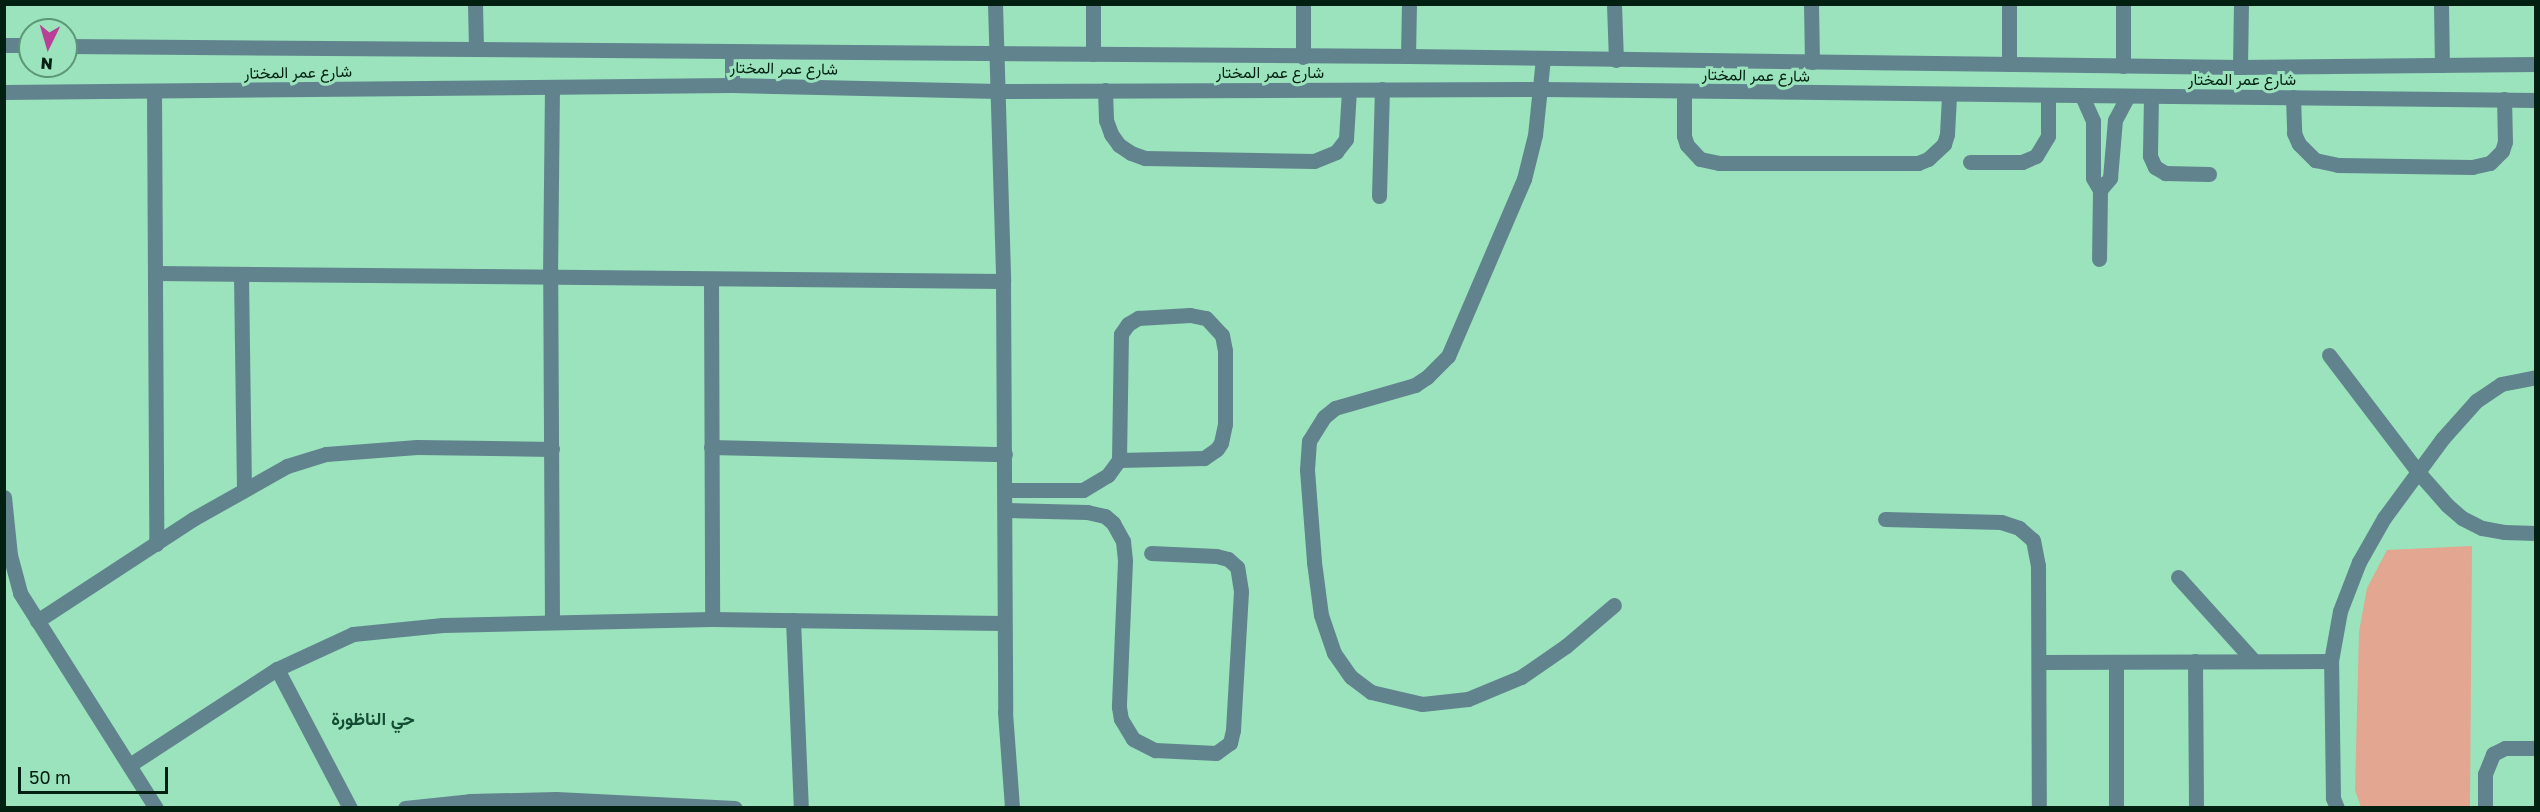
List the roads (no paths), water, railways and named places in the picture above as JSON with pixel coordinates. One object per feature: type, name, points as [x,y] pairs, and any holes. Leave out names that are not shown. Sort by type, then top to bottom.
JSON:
[{"type":"street","points":[[475,4],[476,49]]},
{"type":"street","points":[[995,4],[1004,281],[1003,623],[1005,712],[1012,807]]},
{"type":"street","points":[[1093,54],[1094,4]]},
{"type":"street","points":[[1303,57],[1304,4]]},
{"type":"street","points":[[1408,4],[1408,56]]},
{"type":"street","points":[[1614,4],[1616,60]]},
{"type":"street","points":[[1811,4],[1812,62]]},
{"type":"street","points":[[2009,4],[2009,64]]},
{"type":"street","points":[[2123,4],[2123,66]]},
{"type":"street","points":[[2240,67],[2241,4]]},
{"type":"street","points":[[2441,4],[2442,65]]},
{"type":"street","name":"شارع عمر المختار","points":[[78,46],[1408,56],[2240,67],[2535,64]]},
{"type":"street","points":[[732,52],[732,85]]},
{"type":"street","points":[[1543,58],[1542,89],[1535,135],[1524,179],[1448,356],[1428,377],[1415,385],[1335,408],[1324,417],[1309,441],[1307,470],[1318,594],[1321,615],[1334,653],[1352,677],[1371,692],[1422,704],[1468,699],[1521,677],[1566,646],[1614,605]]},
{"type":"street","name":"شارع عمر المختار","points":[[4,92],[732,85],[999,91],[1542,89],[2535,100]]},
{"type":"street","points":[[552,87],[550,278],[552,622]]},
{"type":"street","points":[[1379,196],[1382,89]]},
{"type":"street","points":[[1105,90],[1106,120],[1111,134],[1119,145],[1138,156],[1160,159],[1314,161],[1330,157],[1346,139],[1349,90]]},
{"type":"street","points":[[154,91],[156,544]]},
{"type":"street","points":[[1684,92],[1684,136],[1687,145],[1700,159],[1730,163],[1918,163],[1928,159],[1944,144],[1947,134],[1949,95]]},
{"type":"street","points":[[1970,162],[2022,162],[2036,156],[2048,136],[2048,96]]},
{"type":"street","points":[[2082,96],[2093,121],[2093,178],[2100,190],[2099,259]]},
{"type":"street","points":[[2100,190],[2110,178],[2115,120],[2128,96]]},
{"type":"street","points":[[2151,96],[2150,156],[2155,167],[2165,172],[2209,174]]},
{"type":"street","points":[[2292,97],[2294,133],[2299,144],[2315,160],[2338,165],[2472,167],[2490,163],[2502,151],[2505,142],[2504,99]]},
{"type":"street","points":[[156,273],[1004,281]]},
{"type":"street","points":[[241,275],[244,488]]},
{"type":"street","points":[[711,279],[712,619]]},
{"type":"street","points":[[1005,490],[1083,489],[1108,475],[1119,460],[1119,346],[1124,329],[1132,320],[1144,316],[1199,316],[1213,322],[1222,335],[1225,351],[1225,424],[1217,449],[1204,458],[1119,460]]},
{"type":"street","points":[[2329,355],[2418,472],[2462,518],[2482,528],[2504,532],[2535,533]]},
{"type":"street","points":[[2337,807],[2333,798],[2331,660],[2340,610],[2359,562],[2384,518],[2476,400],[2501,384],[2535,377]]},
{"type":"street","points":[[37,621],[244,488],[287,466],[326,454],[417,447],[552,449]]},
{"type":"street","points":[[711,447],[1005,454]]},
{"type":"street","points":[[4,497],[10,555],[20,593],[131,764],[156,807]]},
{"type":"street","points":[[1005,510],[1087,512],[1105,516],[1113,523],[1123,541],[1125,561],[1119,707],[1121,719],[1133,739],[1155,750],[1216,753],[1230,743],[1233,730],[1241,591],[1237,567],[1228,559],[1216,556],[1151,553]]},
{"type":"street","points":[[1885,519],[2001,522],[2027,533],[2033,540],[2038,557],[2039,807]]},
{"type":"street","points":[[2178,577],[2253,660]]},
{"type":"street","points":[[131,764],[277,669],[353,634],[443,625],[712,619],[1003,623]]},
{"type":"street","points":[[793,620],[801,807]]},
{"type":"street","points":[[2039,662],[2331,660]]},
{"type":"street","points":[[2195,661],[2196,807]]},
{"type":"street","points":[[2116,662],[2116,807]]},
{"type":"street","points":[[277,669],[350,807]]},
{"type":"street","points":[[2485,807],[2485,774],[2493,754],[2505,748],[2535,748]]},
{"type":"street","points":[[405,807],[470,801],[735,807]]},
{"type":"district","name":"حي الناظورة","points":[[373,718]]}]
